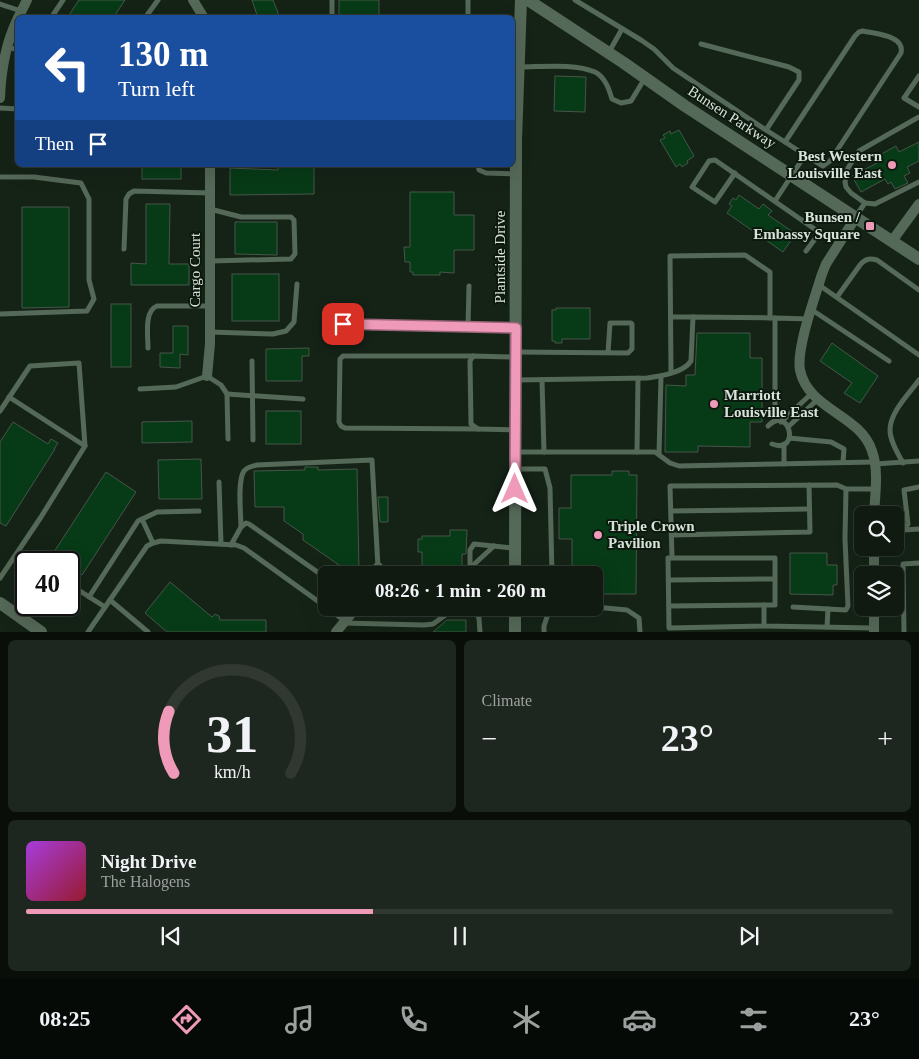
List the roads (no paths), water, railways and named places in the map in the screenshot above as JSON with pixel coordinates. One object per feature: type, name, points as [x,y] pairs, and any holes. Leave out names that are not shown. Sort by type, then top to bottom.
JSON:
[{"type":"street","points":[[20,15],[27,0]]},
{"type":"street","points":[[193,0],[202,15]]},
{"type":"street","name":"Plantside Drive","points":[[515,566],[515,96],[521,0]]},
{"type":"street","name":"Bunsen Parkway","points":[[528,0],[919,259]]},
{"type":"street","points":[[0,98],[6,48],[15,26]]},
{"type":"street","name":"Cargo Court","points":[[207,376],[210,332],[210,167]]},
{"type":"street","points":[[892,240],[919,204]]},
{"type":"street","points":[[856,217],[826,264],[802,345],[800,365],[802,377],[815,396],[851,422],[862,433],[872,449],[875,463],[874,506]]},
{"type":"street","points":[[0,603],[41,632]]},
{"type":"street","points":[[515,616],[515,632]]},
{"type":"street","points":[[874,616],[874,630]]},
{"type":"lane","points":[[53,15],[63,0]]},
{"type":"lane","points":[[147,15],[158,0]]},
{"type":"lane","points":[[332,0],[332,15]]},
{"type":"lane","points":[[468,0],[468,15]]},
{"type":"lane","points":[[575,0],[654,49],[673,68],[766,130],[805,155],[823,166],[830,161],[901,53],[902,49],[898,41],[863,31],[859,32],[785,142]]},
{"type":"lane","points":[[0,4],[17,15]]},
{"type":"lane","points":[[608,53],[622,29]]},
{"type":"lane","points":[[701,44],[799,72],[799,80],[766,130]]},
{"type":"lane","points":[[6,48],[15,49]]},
{"type":"lane","points":[[517,70],[576,67],[596,73],[607,85],[612,99],[621,103],[631,100],[645,78]]},
{"type":"lane","points":[[919,76],[904,98],[919,107]]},
{"type":"lane","points":[[0,108],[15,109]]},
{"type":"lane","points":[[919,117],[859,151],[846,176],[846,187],[851,194],[865,203],[875,204],[919,182]]},
{"type":"lane","points":[[775,201],[805,155]]},
{"type":"lane","points":[[734,173],[715,202],[692,187],[712,160],[715,160],[775,201],[818,232],[806,251]]},
{"type":"lane","points":[[478,167],[479,170],[486,173],[516,174]]},
{"type":"lane","points":[[0,178],[34,177],[81,183],[89,198],[89,280],[94,299],[87,311],[0,314]]},
{"type":"lane","points":[[124,249],[126,199],[128,194],[134,191],[210,193]]},
{"type":"lane","points":[[856,217],[865,203]]},
{"type":"lane","points":[[210,209],[241,217],[291,217],[294,220],[295,254],[291,259],[210,261]]},
{"type":"lane","points":[[672,372],[670,256],[745,256],[770,272],[778,421]]},
{"type":"lane","points":[[837,297],[860,264],[870,258],[876,260],[919,290]]},
{"type":"lane","points":[[210,332],[273,334],[286,331],[294,322],[297,284]]},
{"type":"lane","points":[[819,284],[919,355]]},
{"type":"lane","points":[[468,327],[469,286]]},
{"type":"lane","points":[[148,348],[149,313],[152,308],[157,306],[210,306]]},
{"type":"lane","points":[[671,317],[772,318],[810,315],[889,361]]},
{"type":"lane","points":[[516,380],[661,376],[688,365],[691,361],[693,317]]},
{"type":"lane","points":[[516,430],[345,428],[339,422],[340,359],[343,356],[473,356],[516,354],[608,353],[630,352],[632,350],[631,323],[610,323],[608,353]]},
{"type":"lane","points":[[343,324],[516,328]]},
{"type":"lane","points":[[473,356],[470,361],[471,424],[479,429]]},
{"type":"lane","points":[[252,361],[253,440]]},
{"type":"lane","points":[[0,411],[30,366],[79,363],[85,446],[0,578]]},
{"type":"lane","points":[[140,389],[176,387],[207,376],[221,385],[227,394],[228,439]]},
{"type":"lane","points":[[659,454],[661,376]]},
{"type":"lane","points":[[637,452],[638,378]]},
{"type":"lane","points":[[542,380],[544,452]]},
{"type":"lane","points":[[903,463],[892,441],[890,431],[896,412],[919,380]]},
{"type":"lane","points":[[227,394],[303,399]]},
{"type":"lane","points":[[768,426],[815,396]]},
{"type":"lane","points":[[788,427],[815,396]]},
{"type":"lane","points":[[9,397],[85,446]]},
{"type":"lane","points":[[772,444],[777,446],[784,444],[789,438],[790,432],[788,427],[778,421]]},
{"type":"lane","points":[[789,438],[835,443],[844,449],[843,462]]},
{"type":"lane","points":[[784,444],[784,464]]},
{"type":"lane","points":[[515,452],[654,452],[670,463],[679,466],[843,462],[903,463],[919,461]]},
{"type":"lane","points":[[230,545],[241,526],[241,478],[248,467],[372,460],[377,566]]},
{"type":"lane","points":[[515,469],[545,469],[550,488],[552,566]]},
{"type":"lane","points":[[219,482],[221,544]]},
{"type":"lane","points":[[672,535],[810,532],[809,485]]},
{"type":"lane","points":[[672,558],[670,486],[837,485],[846,488],[875,489]]},
{"type":"lane","points":[[904,530],[908,524],[904,490],[919,487]]},
{"type":"lane","points":[[794,607],[846,610],[848,606],[845,539],[846,488]]},
{"type":"lane","points":[[671,511],[809,509]]},
{"type":"lane","points":[[89,597],[138,521],[157,512],[199,511]]},
{"type":"lane","points":[[142,519],[153,542]]},
{"type":"lane","points":[[241,526],[246,523],[249,524],[318,572]]},
{"type":"lane","points":[[904,530],[919,529]]},
{"type":"lane","points":[[88,632],[147,546],[153,542],[236,545],[244,548],[318,601]]},
{"type":"lane","points":[[470,566],[471,546],[474,544],[515,548]]},
{"type":"lane","points":[[472,566],[494,546]]},
{"type":"lane","points":[[669,606],[775,605],[776,558],[668,558],[669,628],[764,626],[805,629],[874,630]]},
{"type":"lane","points":[[904,632],[903,564],[919,563]]},
{"type":"lane","points":[[669,580],[775,579]]},
{"type":"lane","points":[[80,591],[105,607]]},
{"type":"lane","points":[[110,600],[148,632]]},
{"type":"lane","points":[[764,605],[764,626]]},
{"type":"lane","points":[[603,608],[627,610],[639,618],[640,632]]},
{"type":"lane","points":[[823,628],[828,609]]},
{"type":"lane","points":[[341,625],[424,625],[433,624],[444,616]]},
{"type":"lane","points":[[479,616],[480,632]]},
{"type":"lane","points":[[544,632],[547,616]]},
{"type":"place","name":"Best Western Louisville East","points":[[892,165]]},
{"type":"place","name":"Bunsen / Embassy Square","points":[[870,226]]},
{"type":"place","name":"Marriott Louisville East","points":[[714,404]]},
{"type":"place","name":"Triple Crown Pavilion","points":[[598,535]]}]
